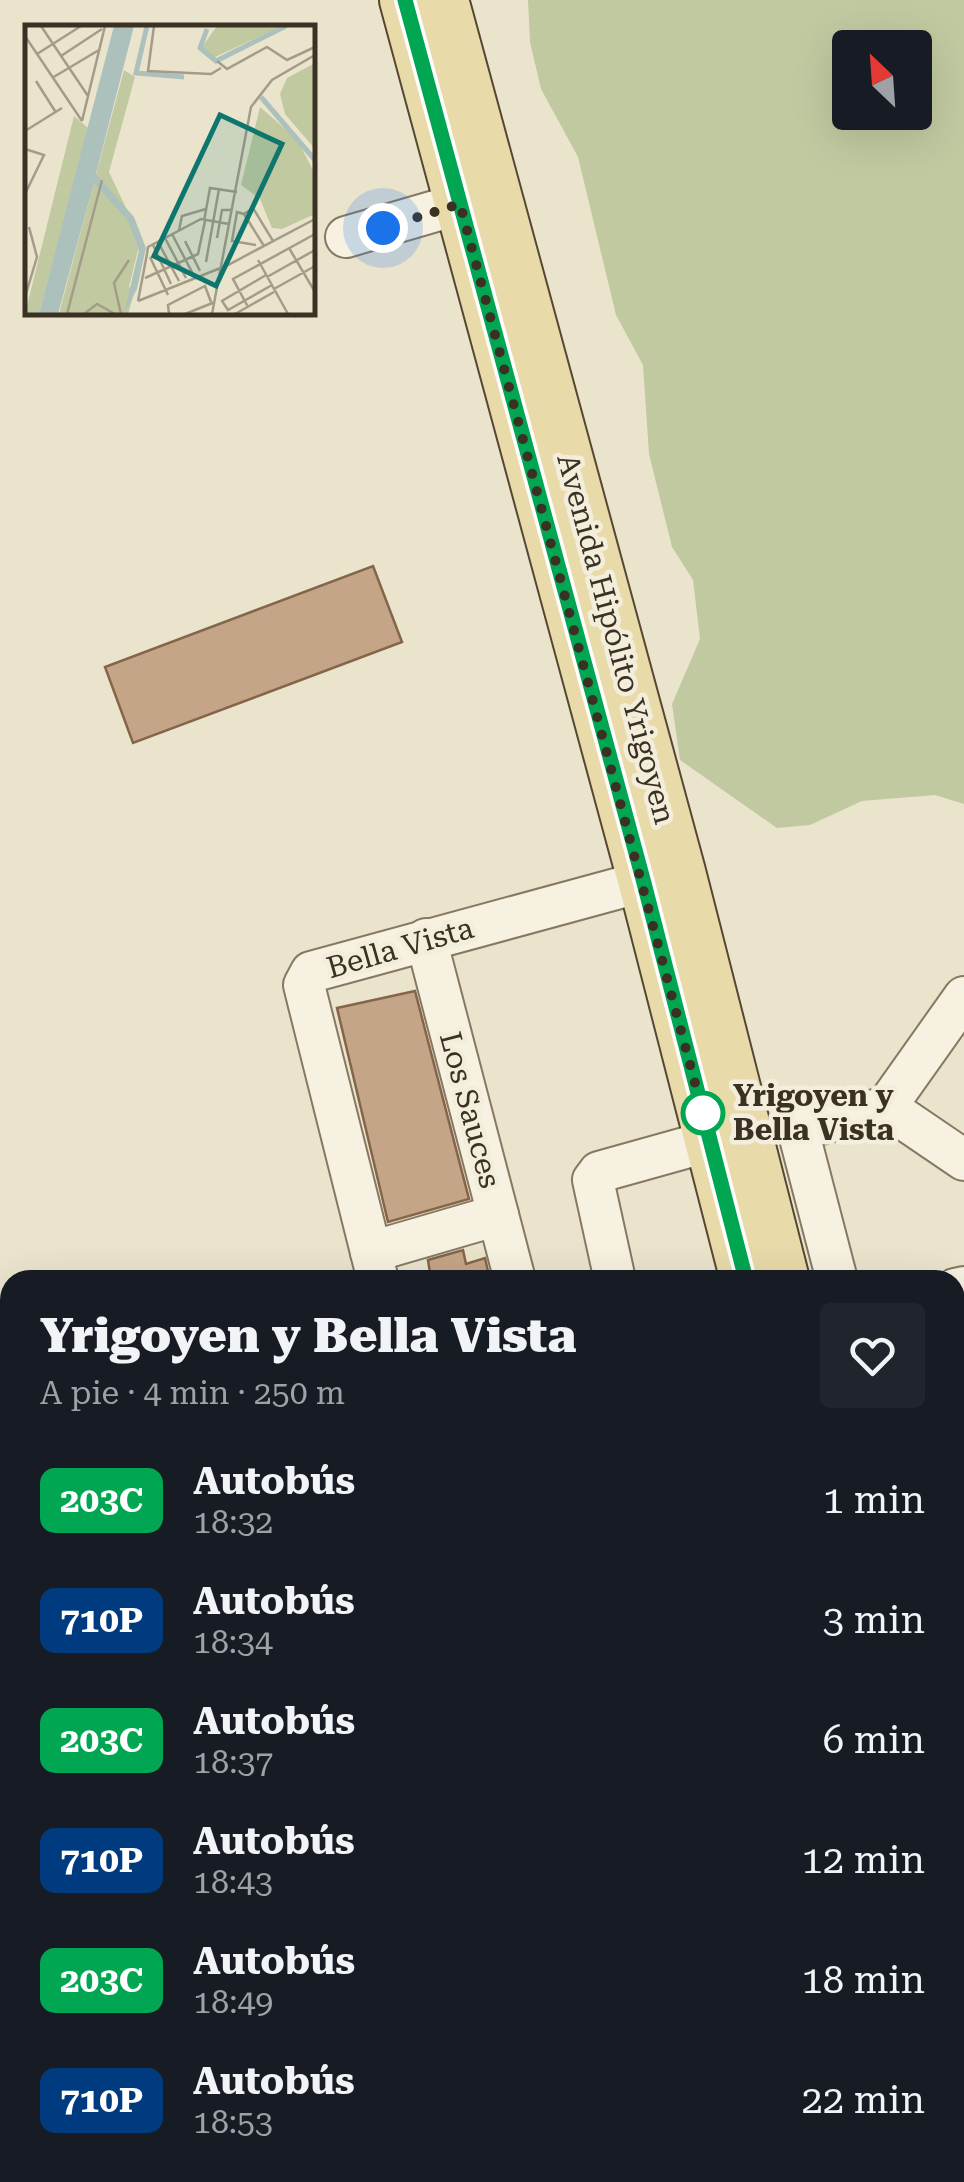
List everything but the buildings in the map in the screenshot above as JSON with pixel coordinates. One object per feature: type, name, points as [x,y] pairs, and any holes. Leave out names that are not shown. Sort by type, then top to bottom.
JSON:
[{"type":"main road","name":"Avenida Hipólito Yrigoyen","points":[[405,0],[478,199],[662,877],[781,1270]]},
{"type":"main road","name":"Avenida Hipólito Yrigoyen","points":[[443,0],[478,199]]},
{"type":"main road","name":"Avenida Hipólito Yrigoyen","points":[[662,877],[710,1141],[743,1270]]},
{"type":"street","points":[[346,238],[478,199]]},
{"type":"street","name":"Bella Vista","points":[[372,1270],[304,985],[311,972],[662,877]]},
{"type":"street","name":"Los Sauces","points":[[426,940],[512,1270]]},
{"type":"street","points":[[834,1270],[798,1130],[886,1107],[964,997]]},
{"type":"street","points":[[886,1107],[964,1160]]},
{"type":"street","points":[[612,1270],[593,1180],[599,1172],[710,1141]]},
{"type":"street","points":[[376,1270],[498,1216]]},
{"type":"green space","points":[[528,0],[964,0],[964,804],[935,795],[862,801],[810,825],[777,828],[680,760],[672,704],[700,639],[693,580],[672,547],[649,454],[643,365],[616,315],[578,157],[541,89],[530,42]]},
{"type":"bus line","name":"203C","points":[[405,0],[644,883],[743,1270]]},
{"type":"place","name":"Yrigoyen y Bella Vista","points":[[703,1113]]},
{"type":"route","points":[[383,228],[460,204],[703,1113]]}]
